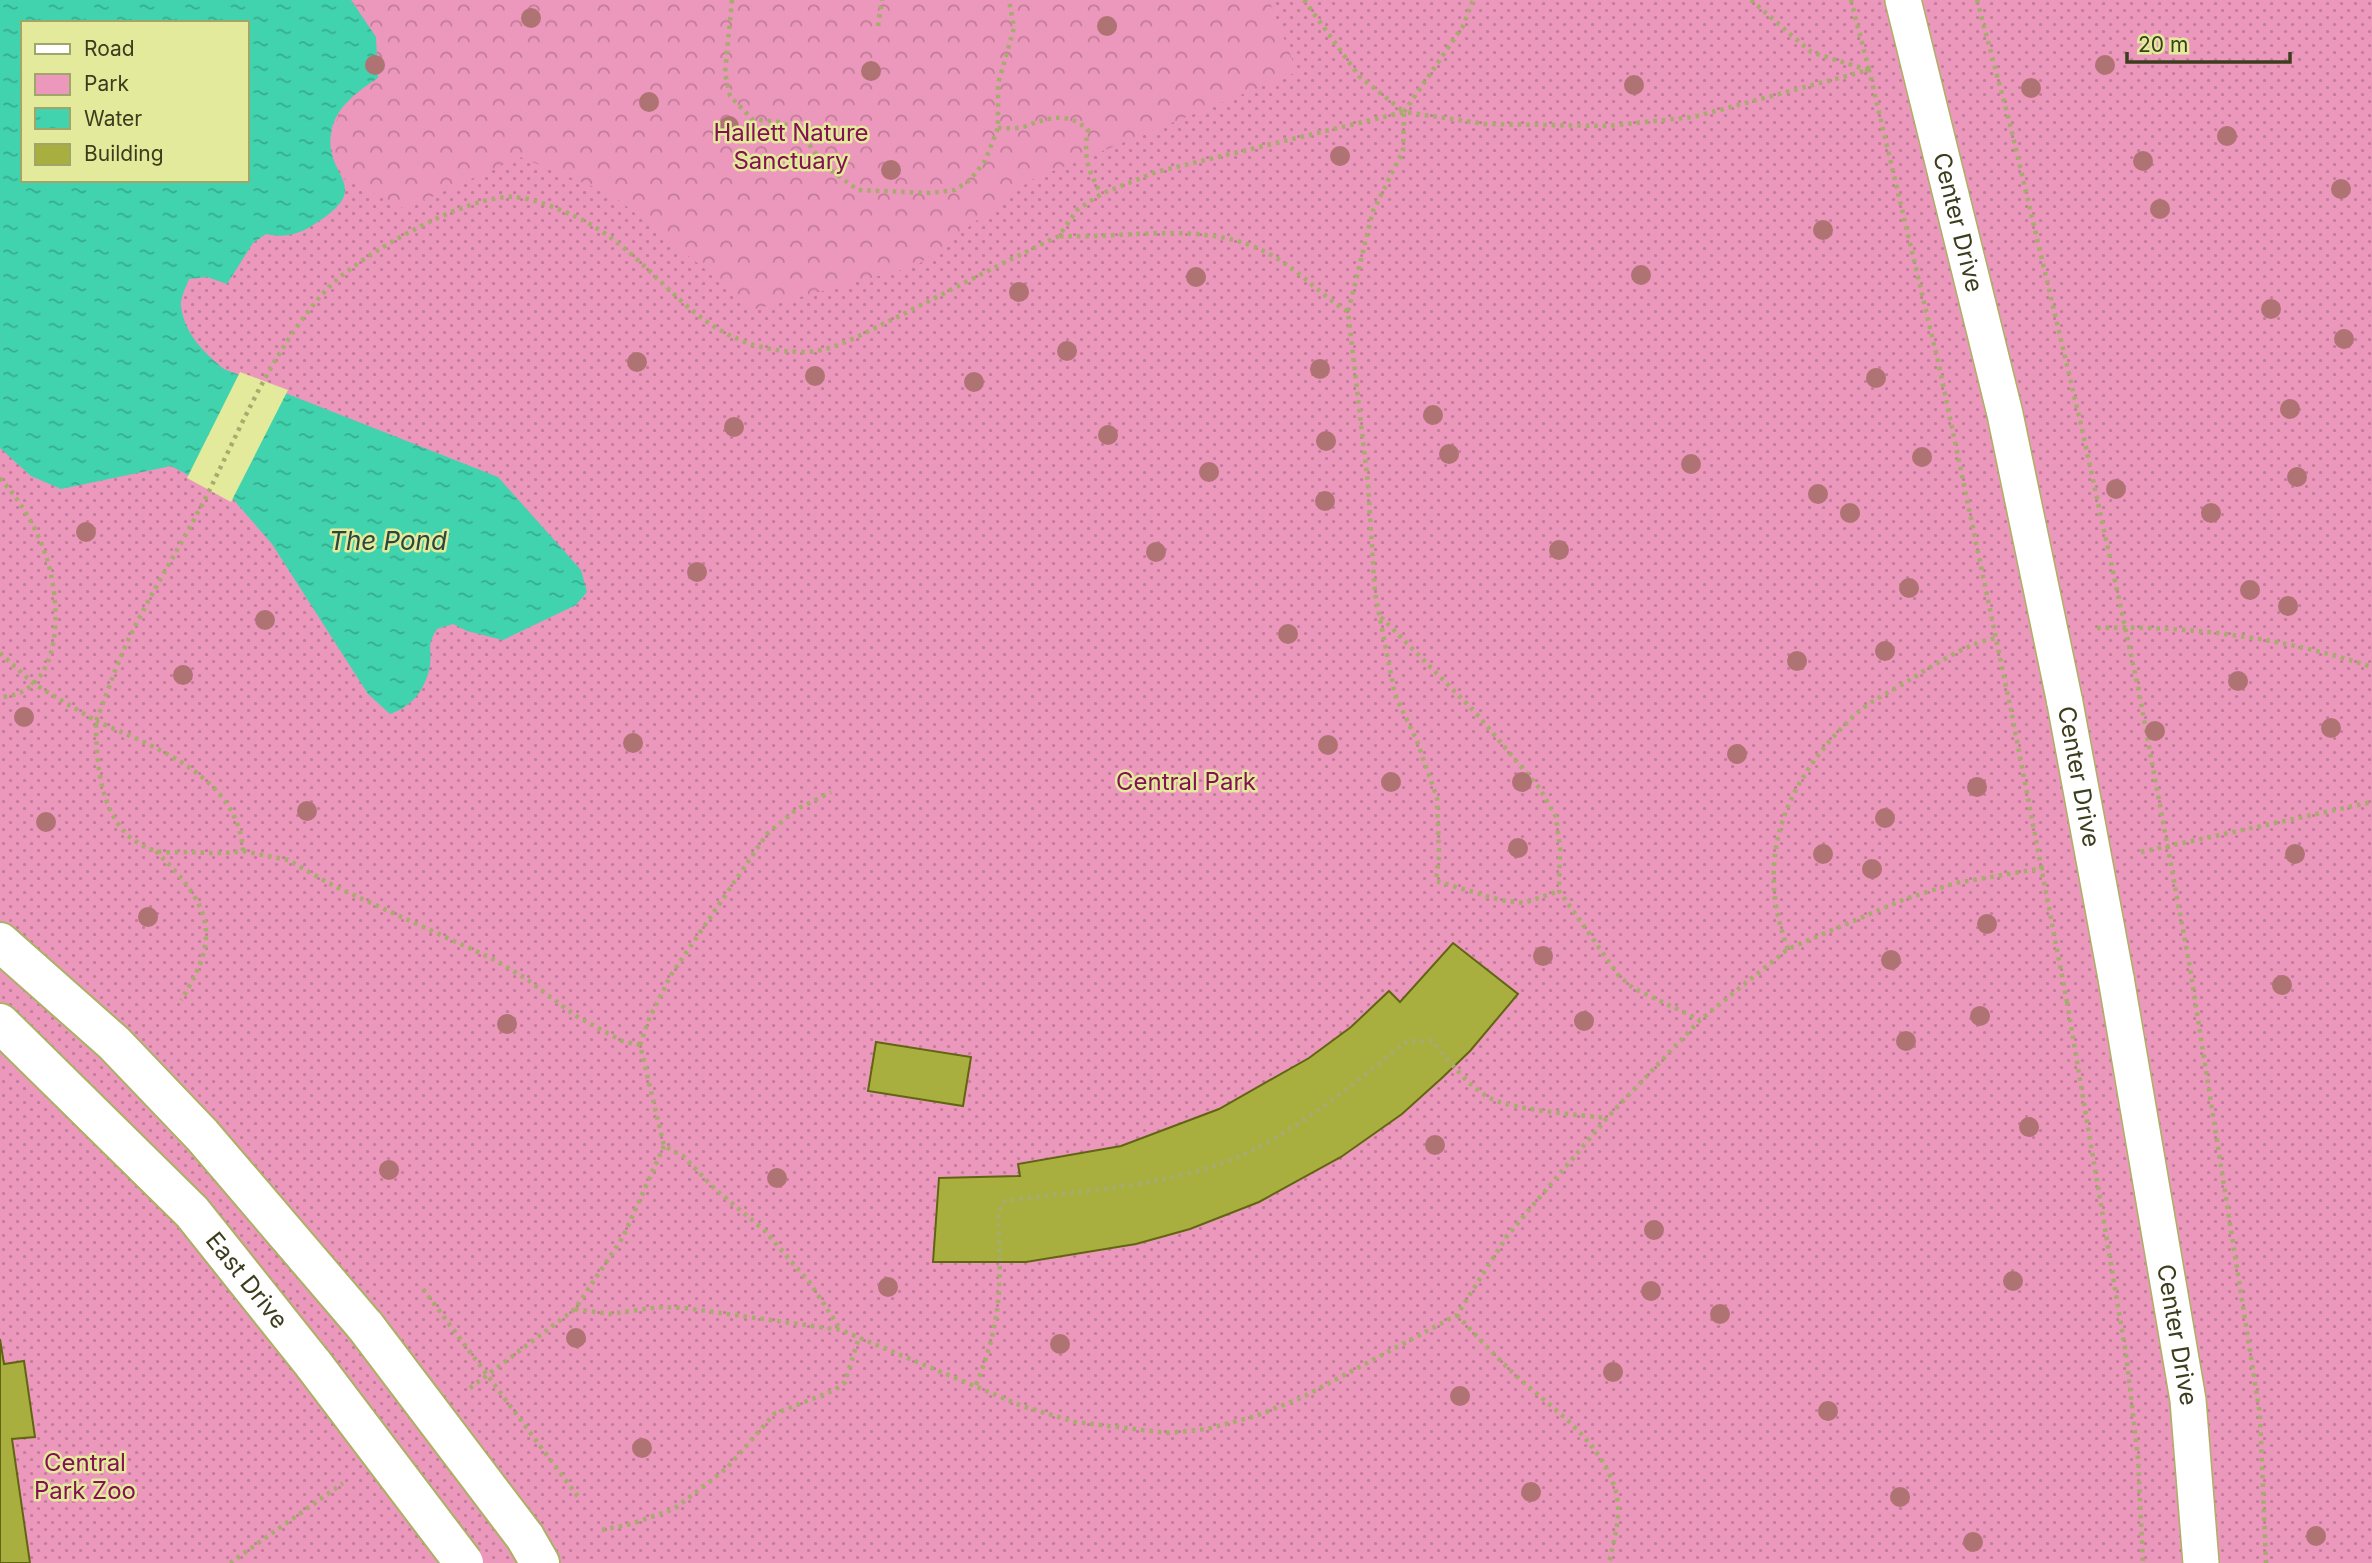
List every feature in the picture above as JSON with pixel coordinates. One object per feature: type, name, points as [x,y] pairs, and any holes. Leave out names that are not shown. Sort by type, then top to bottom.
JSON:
[{"type":"street","name":"Center Drive","points":[[1903,0],[2005,414],[2052,630],[2116,978],[2188,1399],[2201,1563]]},
{"type":"street","points":[[0,942],[114,1043],[202,1135],[366,1327],[532,1550]]},
{"type":"street","name":"East Drive","points":[[0,1023],[192,1212],[314,1365],[464,1563]]},
{"type":"path","points":[[732,0],[725,74],[730,96],[752,119],[779,122],[798,129],[825,166],[858,190],[930,193],[955,190],[970,180],[985,161],[998,128],[998,84],[1014,27],[1009,0]]},
{"type":"path","points":[[878,26],[881,0]]},
{"type":"path","points":[[1304,0],[1359,76],[1404,112]]},
{"type":"path","points":[[1473,0],[1463,26],[1404,112],[1403,150],[1373,211],[1349,312],[1368,484],[1375,593],[1395,695],[1417,741],[1437,798],[1439,856],[1436,881],[1500,900],[1524,903],[1559,891]]},
{"type":"path","points":[[1751,0],[1811,52],[1868,70]]},
{"type":"path","points":[[1851,0],[1940,370],[1998,638],[2067,1002],[2126,1354],[2138,1458],[2143,1563]]},
{"type":"path","points":[[1977,0],[2010,124],[2126,627],[2189,961],[2260,1415],[2266,1563]]},
{"type":"path","points":[[181,1000],[203,961],[204,919],[195,894],[156,850],[135,839],[118,823],[104,800],[96,752],[96,721],[126,646],[278,354],[329,288],[397,240],[441,216],[480,201],[513,197],[576,216],[608,237],[699,318],[754,346],[811,352],[863,334],[1059,236],[1077,210],[1101,194],[1156,172],[1206,158],[1404,112],[1485,124],[1607,126],[1693,117],[1868,70]]},
{"type":"path","points":[[998,128],[1025,126],[1047,117],[1082,124],[1088,130],[1084,153],[1087,166],[1101,194]]},
{"type":"path","points":[[1059,236],[1102,238],[1198,234],[1226,238],[1268,253],[1301,274],[1326,298],[1349,312]]},
{"type":"path","points":[[0,478],[29,517],[52,578],[55,645],[51,660],[34,684],[0,697]]},
{"type":"path","points":[[1381,617],[1475,712],[1540,789],[1556,817],[1560,848],[1559,891],[1619,976],[1633,988],[1700,1020]]},
{"type":"path","points":[[1788,949],[1776,918],[1773,870],[1778,831],[1787,805],[1809,765],[1858,712],[1931,666],[1998,638],[2052,630],[2126,627],[2275,641],[2372,667]]},
{"type":"path","points":[[0,653],[34,684],[96,721],[143,742],[208,780],[224,799],[235,820],[242,838],[243,851]]},
{"type":"path","points":[[529,1345],[575,1309],[623,1237],[664,1146],[640,1045],[649,1019],[671,975],[767,834],[797,809],[831,792]]},
{"type":"path","points":[[2185,845],[2372,802]]},
{"type":"path","points":[[156,850],[243,851],[288,860],[334,886],[491,958],[525,978],[584,1021],[622,1041],[640,1045]]},
{"type":"path","points":[[575,1309],[610,1314],[659,1307],[685,1308],[841,1330],[1023,1406],[1075,1422],[1168,1433],[1207,1429],[1256,1416],[1303,1397],[1457,1315],[1507,1236],[1608,1118],[1700,1020],[1788,949],[1905,899],[1956,883],[2025,871]]},
{"type":"path","points":[[976,1385],[992,1344],[1000,1304],[998,1212],[1005,1201],[1175,1177],[1241,1156],[1333,1101],[1407,1041],[1432,1041],[1462,1074],[1490,1098],[1544,1111],[1608,1118]]},
{"type":"path","points":[[664,1146],[683,1156],[716,1190],[764,1230],[810,1283],[841,1330]]},
{"type":"path","points":[[423,1289],[579,1498]]},
{"type":"path","points":[[1457,1315],[1510,1370],[1563,1414],[1598,1456],[1615,1489],[1619,1515],[1609,1563]]},
{"type":"path","points":[[602,1530],[631,1524],[674,1509],[727,1468],[774,1415],[835,1391],[845,1382],[859,1337]]},
{"type":"path","points":[[230,1563],[239,1558]]},
{"type":"green space","name":"Central Park","points":[[0,0],[2372,0],[2372,1563],[0,1563]]},
{"type":"green space","name":"Hallett Nature Sanctuary","points":[[351,0],[1269,0],[1297,72],[1031,180],[916,266],[755,309],[611,194],[520,157],[405,209],[344,179],[333,157],[330,133],[348,98],[378,77],[356,6]]},
{"type":"water","name":"The Pond","points":[[0,0],[351,0],[376,37],[378,78],[348,101],[333,125],[331,149],[343,181],[345,191],[342,201],[332,212],[302,231],[284,236],[266,234],[253,243],[227,284],[207,277],[189,279],[181,303],[186,325],[202,349],[224,369],[498,477],[581,570],[587,592],[576,605],[503,640],[467,631],[453,624],[437,629],[430,644],[430,665],[425,682],[411,702],[390,714],[368,694],[272,544],[233,499],[171,466],[61,489],[31,476],[0,448]]},
{"type":"pier","points":[[240,372],[288,390],[231,502],[187,478]]},
{"type":"building","points":[[1453,943],[1518,994],[1470,1051],[1443,1077],[1402,1114],[1341,1157],[1259,1202],[1190,1229],[1136,1244],[1026,1262],[933,1262],[939,1178],[1020,1176],[1018,1164],[1121,1146],[1219,1109],[1309,1058],[1351,1027],[1389,991],[1400,1002]]},
{"type":"building","points":[[876,1042],[971,1057],[963,1106],[868,1091]]},
{"type":"building","points":[[0,1339],[4,1364],[24,1361],[35,1437],[12,1439],[30,1563],[0,1563]]},
{"type":"park label","name":"Central Park Zoo","points":[[85,1477]]}]
